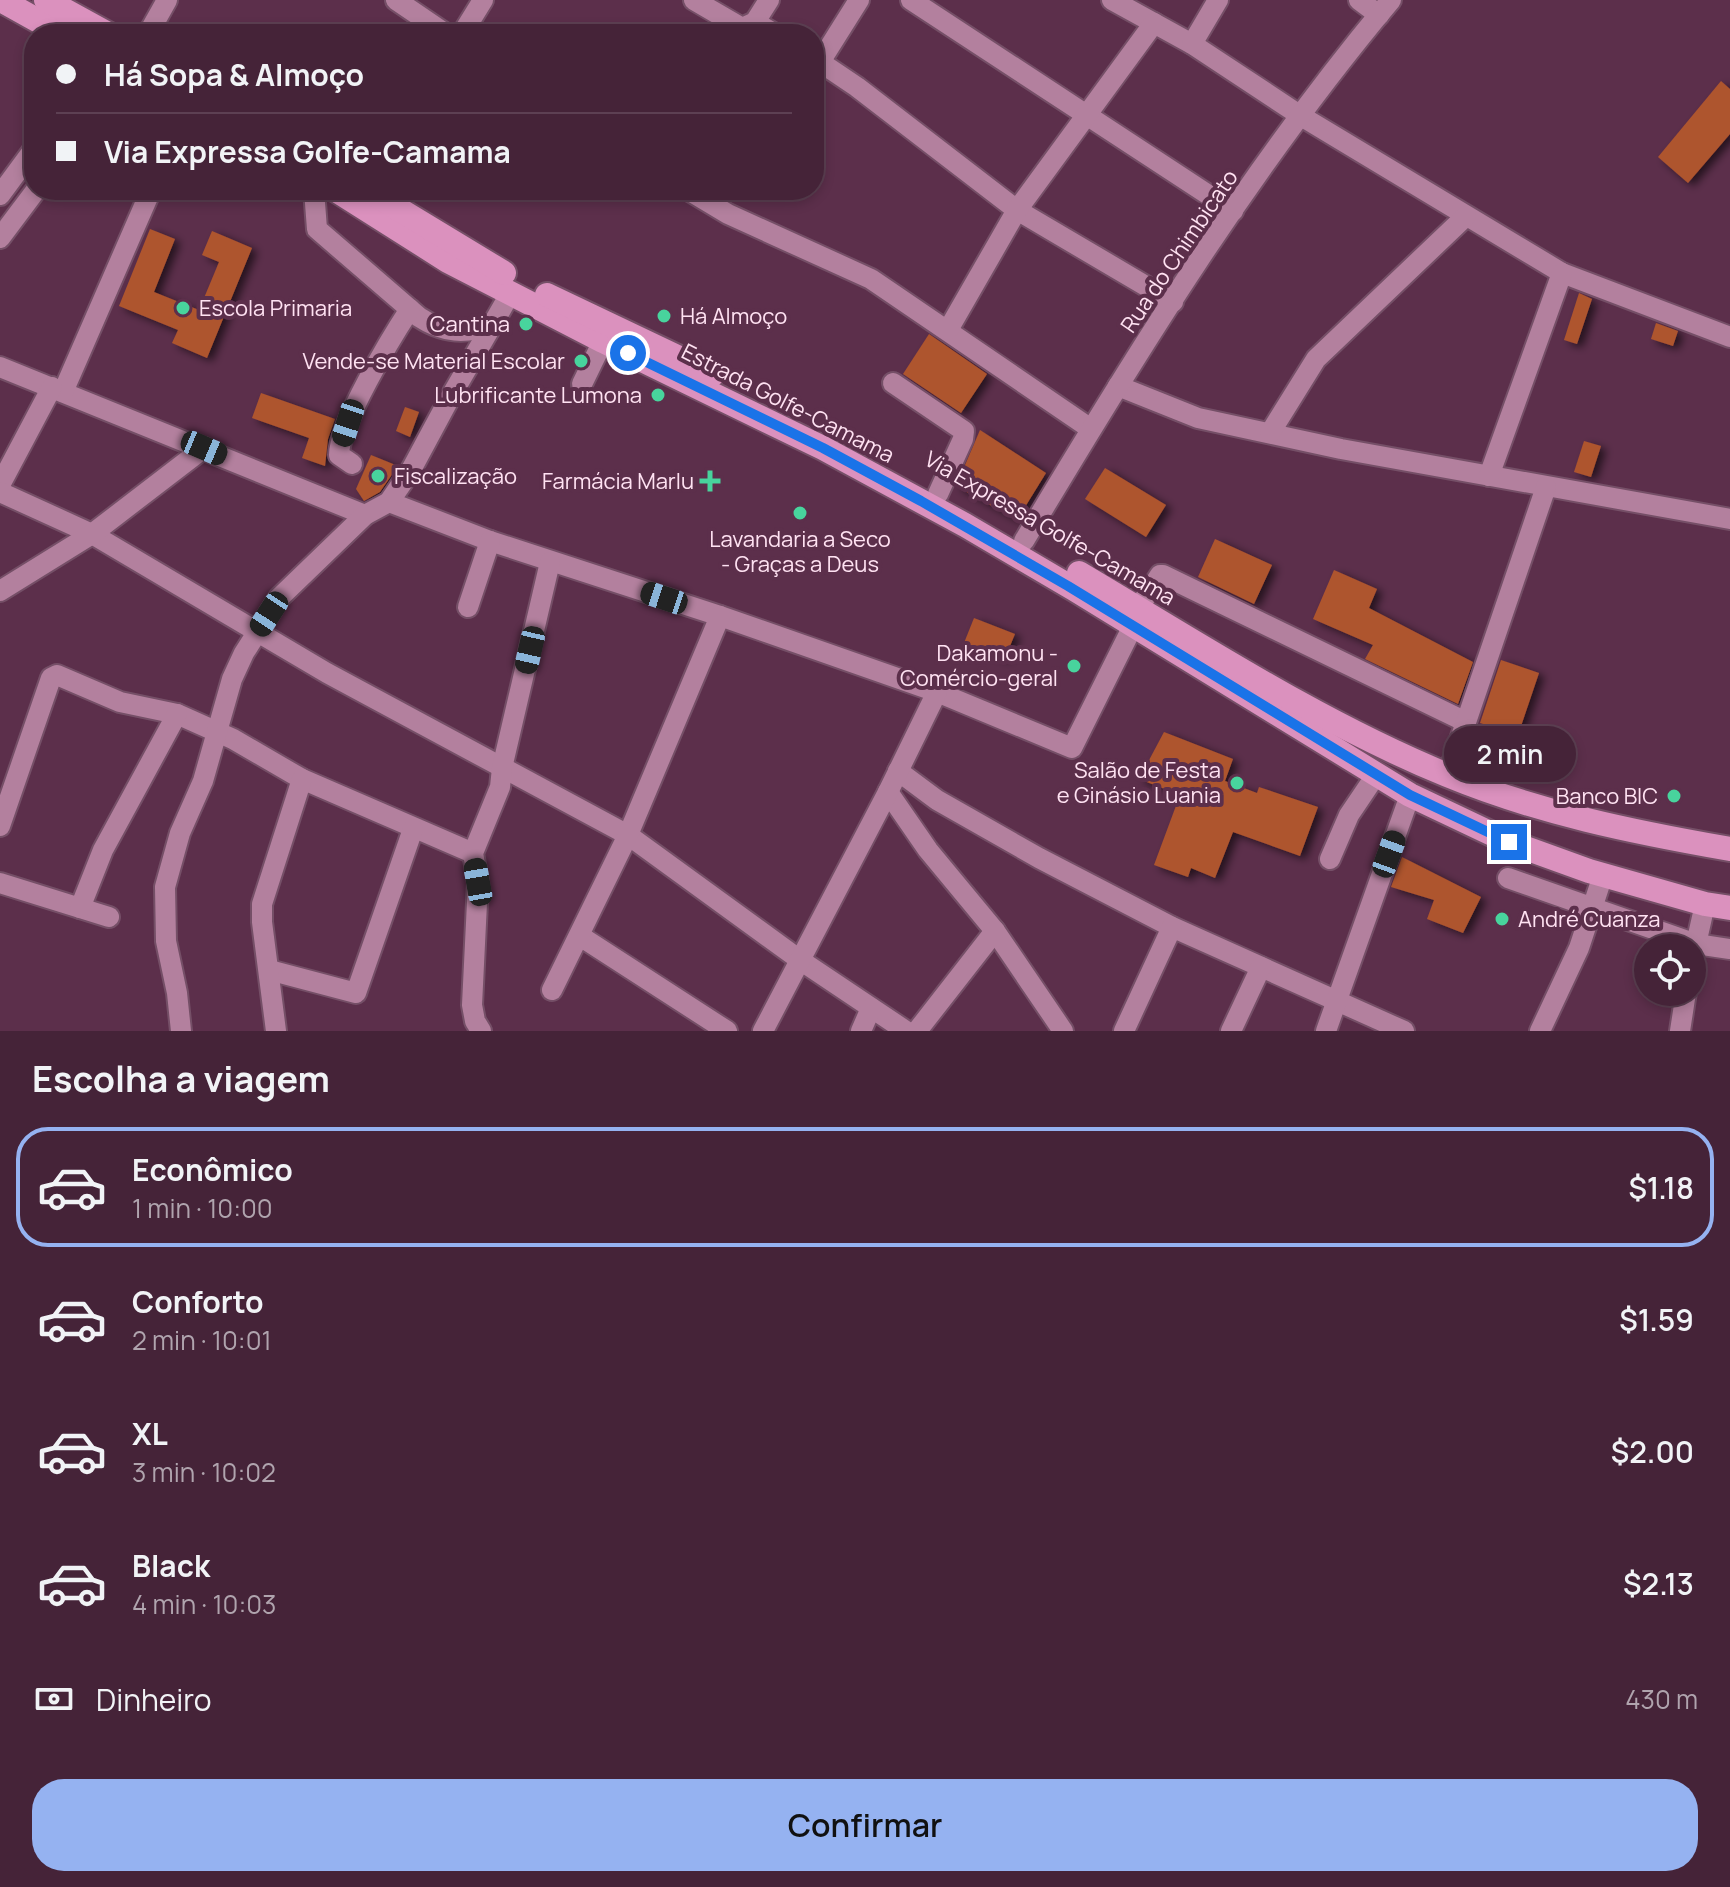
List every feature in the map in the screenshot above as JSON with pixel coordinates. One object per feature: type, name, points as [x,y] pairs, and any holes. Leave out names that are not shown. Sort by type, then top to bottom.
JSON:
[{"type":"highway","points":[[1,0],[44,24]]},
{"type":"highway","points":[[46,0],[90,24]]},
{"type":"highway","name":"Estrada Golfe-Camama","points":[[352,200],[448,261],[510,294],[823,448],[965,525]]},
{"type":"highway","name":"Via Expressa Golfe-Camama","points":[[388,200],[514,279],[786,411],[1024,541],[1410,795],[1509,842],[1603,875],[1705,904],[1730,908]]},
{"type":"highway","name":"Via Expressa Golfe-Camama","points":[[965,525],[1358,733],[1448,775],[1587,822],[1730,849]]},
{"type":"street","points":[[154,24],[167,0]]},
{"type":"street","points":[[396,0],[431,24]]},
{"type":"street","points":[[468,24],[483,0]]},
{"type":"street","points":[[694,0],[735,24]]},
{"type":"street","points":[[751,24],[769,0]]},
{"type":"street","points":[[824,50],[859,0]]},
{"type":"street","points":[[911,0],[1233,211]]},
{"type":"street","points":[[1112,0],[1192,44],[1301,116],[1562,273],[1730,337]]},
{"type":"street","points":[[1192,44],[1218,0]]},
{"type":"street","points":[[1359,0],[1385,8]]},
{"type":"street","name":"Rua do Chimbicato","points":[[1024,541],[1118,386],[1233,211],[1301,116],[1385,8]]},
{"type":"street","points":[[948,330],[1017,210],[1154,23]]},
{"type":"street","points":[[824,65],[1017,210],[1173,302]]},
{"type":"street","points":[[0,195],[24,163]]},
{"type":"street","points":[[0,238],[28,200]]},
{"type":"street","points":[[0,485],[57,390],[146,200]]},
{"type":"street","points":[[315,200],[317,229],[431,325],[444,330],[469,332],[493,324]]},
{"type":"street","points":[[705,200],[728,214],[871,279],[1091,429]]},
{"type":"street","points":[[1270,433],[1316,359],[1466,216]]},
{"type":"street","points":[[1489,476],[1562,273]]},
{"type":"street","points":[[181,1031],[166,941],[165,887],[180,833],[203,781],[232,679],[279,598],[365,515],[389,502],[411,470],[510,294]]},
{"type":"street","points":[[352,464],[339,455],[348,423],[410,309]]},
{"type":"street","points":[[582,384],[603,341]]},
{"type":"street","points":[[0,367],[365,515]]},
{"type":"street","points":[[893,383],[964,431],[938,494]]},
{"type":"street","points":[[1118,386],[1198,418],[1546,487],[1730,519]]},
{"type":"street","points":[[0,591],[92,534],[204,448]]},
{"type":"street","points":[[1448,775],[1546,487]]},
{"type":"street","points":[[0,492],[92,534],[327,673],[628,835],[800,960],[906,1031]]},
{"type":"street","points":[[389,502],[550,562],[720,616],[937,692],[1072,748],[1160,575],[1466,722]]},
{"type":"street","points":[[468,607],[490,541]]},
{"type":"street","points":[[481,1031],[472,1005],[478,882],[473,853],[500,787],[550,562]]},
{"type":"street","points":[[552,990],[628,835],[720,616]]},
{"type":"street","points":[[0,826],[51,678],[63,675],[120,702],[177,714],[217,731],[302,779],[473,853]]},
{"type":"street","points":[[763,1031],[937,692]]},
{"type":"street","points":[[80,908],[103,850],[177,714]]},
{"type":"street","points":[[898,771],[937,800],[1039,858],[1172,927],[1404,1031]]},
{"type":"street","points":[[1330,859],[1349,815],[1376,775]]},
{"type":"street","points":[[276,1031],[262,904],[302,779]]},
{"type":"street","points":[[888,792],[928,850],[995,931],[1063,1031]]},
{"type":"street","points":[[1326,1031],[1410,795]]},
{"type":"street","points":[[269,970],[356,993],[413,829]]},
{"type":"street","points":[[1540,1031],[1579,948],[1603,875]]},
{"type":"street","points":[[1508,878],[1650,934]]},
{"type":"street","points":[[0,883],[109,917]]},
{"type":"street","points":[[1698,934],[1705,904]]},
{"type":"street","points":[[1124,1031],[1172,927]]},
{"type":"street","points":[[917,1031],[995,931]]},
{"type":"street","points":[[580,936],[727,1031]]},
{"type":"street","points":[[1706,952],[1730,949]]},
{"type":"street","points":[[1231,1031],[1261,967]]},
{"type":"street","points":[[1680,1031],[1684,1006]]},
{"type":"street","points":[[861,1031],[871,1008]]},
{"type":"building","points":[[1721,81],[1730,89],[1730,134],[1688,183],[1658,157]]},
{"type":"building","points":[[150,229],[175,239],[154,292],[199,310],[219,262],[202,255],[212,231],[252,248],[207,358],[172,343],[178,330],[119,306]]},
{"type":"building","points":[[1579,293],[1592,299],[1577,344],[1564,340]]},
{"type":"building","points":[[1656,323],[1678,331],[1673,346],[1651,339]]},
{"type":"building","points":[[929,334],[987,374],[961,413],[903,374]]},
{"type":"building","points":[[261,393],[335,419],[328,439],[325,466],[302,458],[309,438],[252,418]]},
{"type":"building","points":[[405,407],[419,412],[410,437],[396,431]]},
{"type":"building","points":[[980,430],[1046,473],[1017,520],[956,486]]},
{"type":"building","points":[[1584,441],[1601,446],[1591,477],[1574,472]]},
{"type":"building","name":"Fiscalização","points":[[371,455],[398,466],[380,492],[364,501],[356,489]]},
{"type":"building","points":[[1105,468],[1166,505],[1146,537],[1085,499]]},
{"type":"building","points":[[1215,539],[1272,565],[1254,604],[1198,577]]},
{"type":"building","points":[[1334,570],[1377,589],[1369,608],[1473,662],[1458,704],[1365,659],[1373,645],[1313,619]]},
{"type":"building","points":[[974,618],[1015,634],[1005,658],[964,643]]},
{"type":"building","points":[[1501,660],[1539,673],[1518,735],[1480,723]]},
{"type":"building","points":[[1164,732],[1233,759],[1225,781],[1257,793],[1259,787],[1318,807],[1300,856],[1233,832],[1215,878],[1191,868],[1188,877],[1154,865],[1180,795],[1139,779]]},
{"type":"building","points":[[1402,857],[1481,897],[1463,933],[1427,919],[1434,900],[1391,887]]},
{"type":"place","name":"Escola Primaria","points":[[183,308]]},
{"type":"place","name":"Há Almoço","points":[[664,316]]},
{"type":"place","name":"Cantina","points":[[526,324]]},
{"type":"place","name":"Vende-se Material Escolar","points":[[581,361]]},
{"type":"place","name":"Lubrificante Lumona","points":[[658,395]]},
{"type":"place","name":"Fiscalização","points":[[378,476]]},
{"type":"place","name":"Farmácia Marlu","points":[[710,481]]},
{"type":"place","name":"Lavandaria a Seco - Graças a Deus","points":[[800,513]]},
{"type":"place","name":"Dakamonu - Comércio-geral","points":[[1074,666]]},
{"type":"place","name":"Salão de Festa e Ginásio Luania","points":[[1237,783]]},
{"type":"place","name":"Banco BIC","points":[[1674,796]]},
{"type":"place","name":"André Cuanza","points":[[1502,919]]},
{"type":"route","points":[[628,353],[823,448],[921,501],[1068,586],[1410,795],[1509,842]]}]
